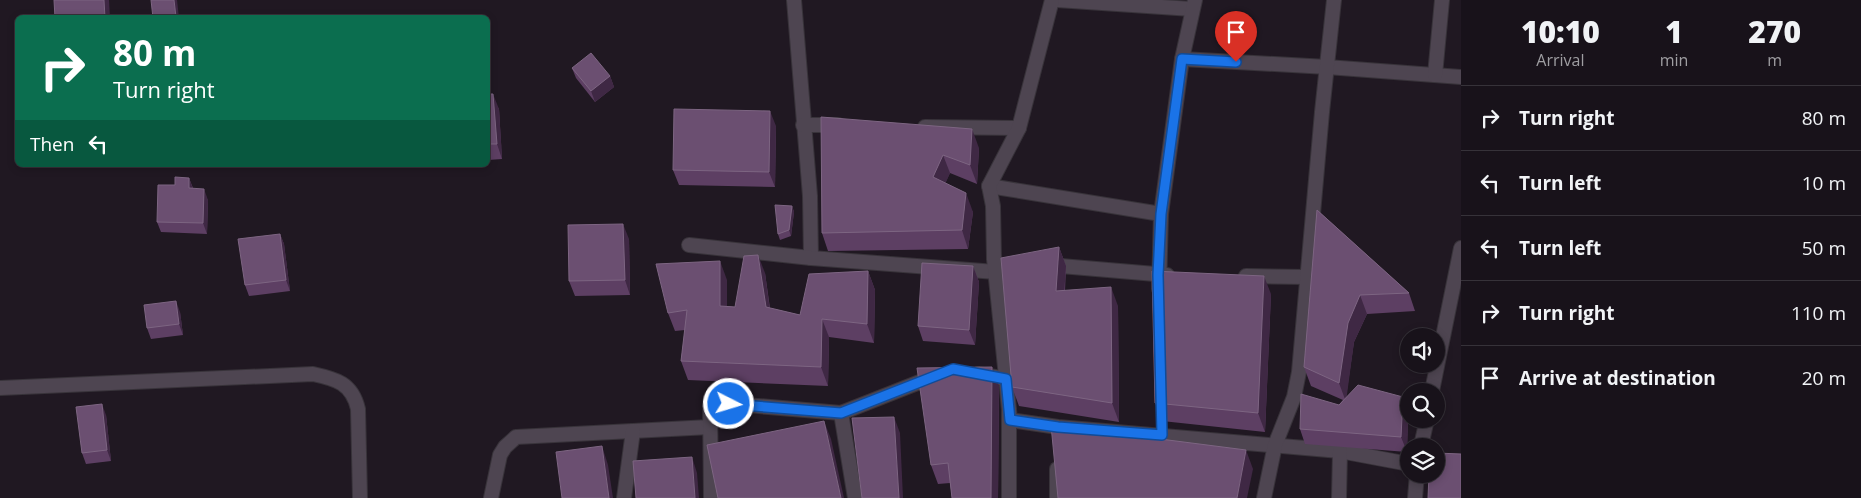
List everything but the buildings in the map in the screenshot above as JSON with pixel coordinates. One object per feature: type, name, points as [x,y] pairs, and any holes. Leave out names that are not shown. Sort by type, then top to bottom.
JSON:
[{"type":"street","points":[[794,0],[810,196],[811,258]]},
{"type":"street","points":[[1009,498],[1010,420],[995,266],[993,206],[989,186],[1019,128],[1052,0]]},
{"type":"street","points":[[1057,0],[1194,5],[1182,59],[1161,214],[1158,275],[1159,299]]},
{"type":"street","points":[[1264,498],[1275,445],[1294,397],[1299,372],[1334,0]]},
{"type":"street","points":[[1435,75],[1442,0]]},
{"type":"street","points":[[1182,59],[1461,77]]},
{"type":"street","points":[[803,125],[852,126]]},
{"type":"street","points":[[911,126],[1019,128]]},
{"type":"street","points":[[989,186],[1161,214]]},
{"type":"street","points":[[689,245],[811,258],[995,266],[1012,261]]},
{"type":"street","points":[[1434,383],[1461,248]]},
{"type":"street","points":[[1039,264],[1158,275],[1178,275]]},
{"type":"street","points":[[1228,276],[1307,277]]},
{"type":"street","points":[[962,371],[1006,379],[1010,420]]},
{"type":"street","points":[[711,498],[710,402],[841,413],[945,372]]},
{"type":"street","points":[[0,388],[313,374],[336,379],[356,397],[358,409],[360,498]]},
{"type":"street","points":[[841,413],[855,498]]},
{"type":"street","points":[[1010,420],[1058,427],[1162,428],[1275,445],[1340,451],[1400,462]]},
{"type":"street","points":[[491,498],[500,454],[516,437],[710,427]]},
{"type":"street","points":[[1057,498],[1058,427]]},
{"type":"street","points":[[624,498],[633,431]]},
{"type":"street","points":[[1339,498],[1340,451]]},
{"type":"street","points":[[1415,498],[1416,483]]},
{"type":"route","points":[[729,404],[841,413],[953,369],[1006,379],[1010,420],[1058,427],[1162,435],[1158,275],[1161,214],[1182,59],[1236,62]]}]
